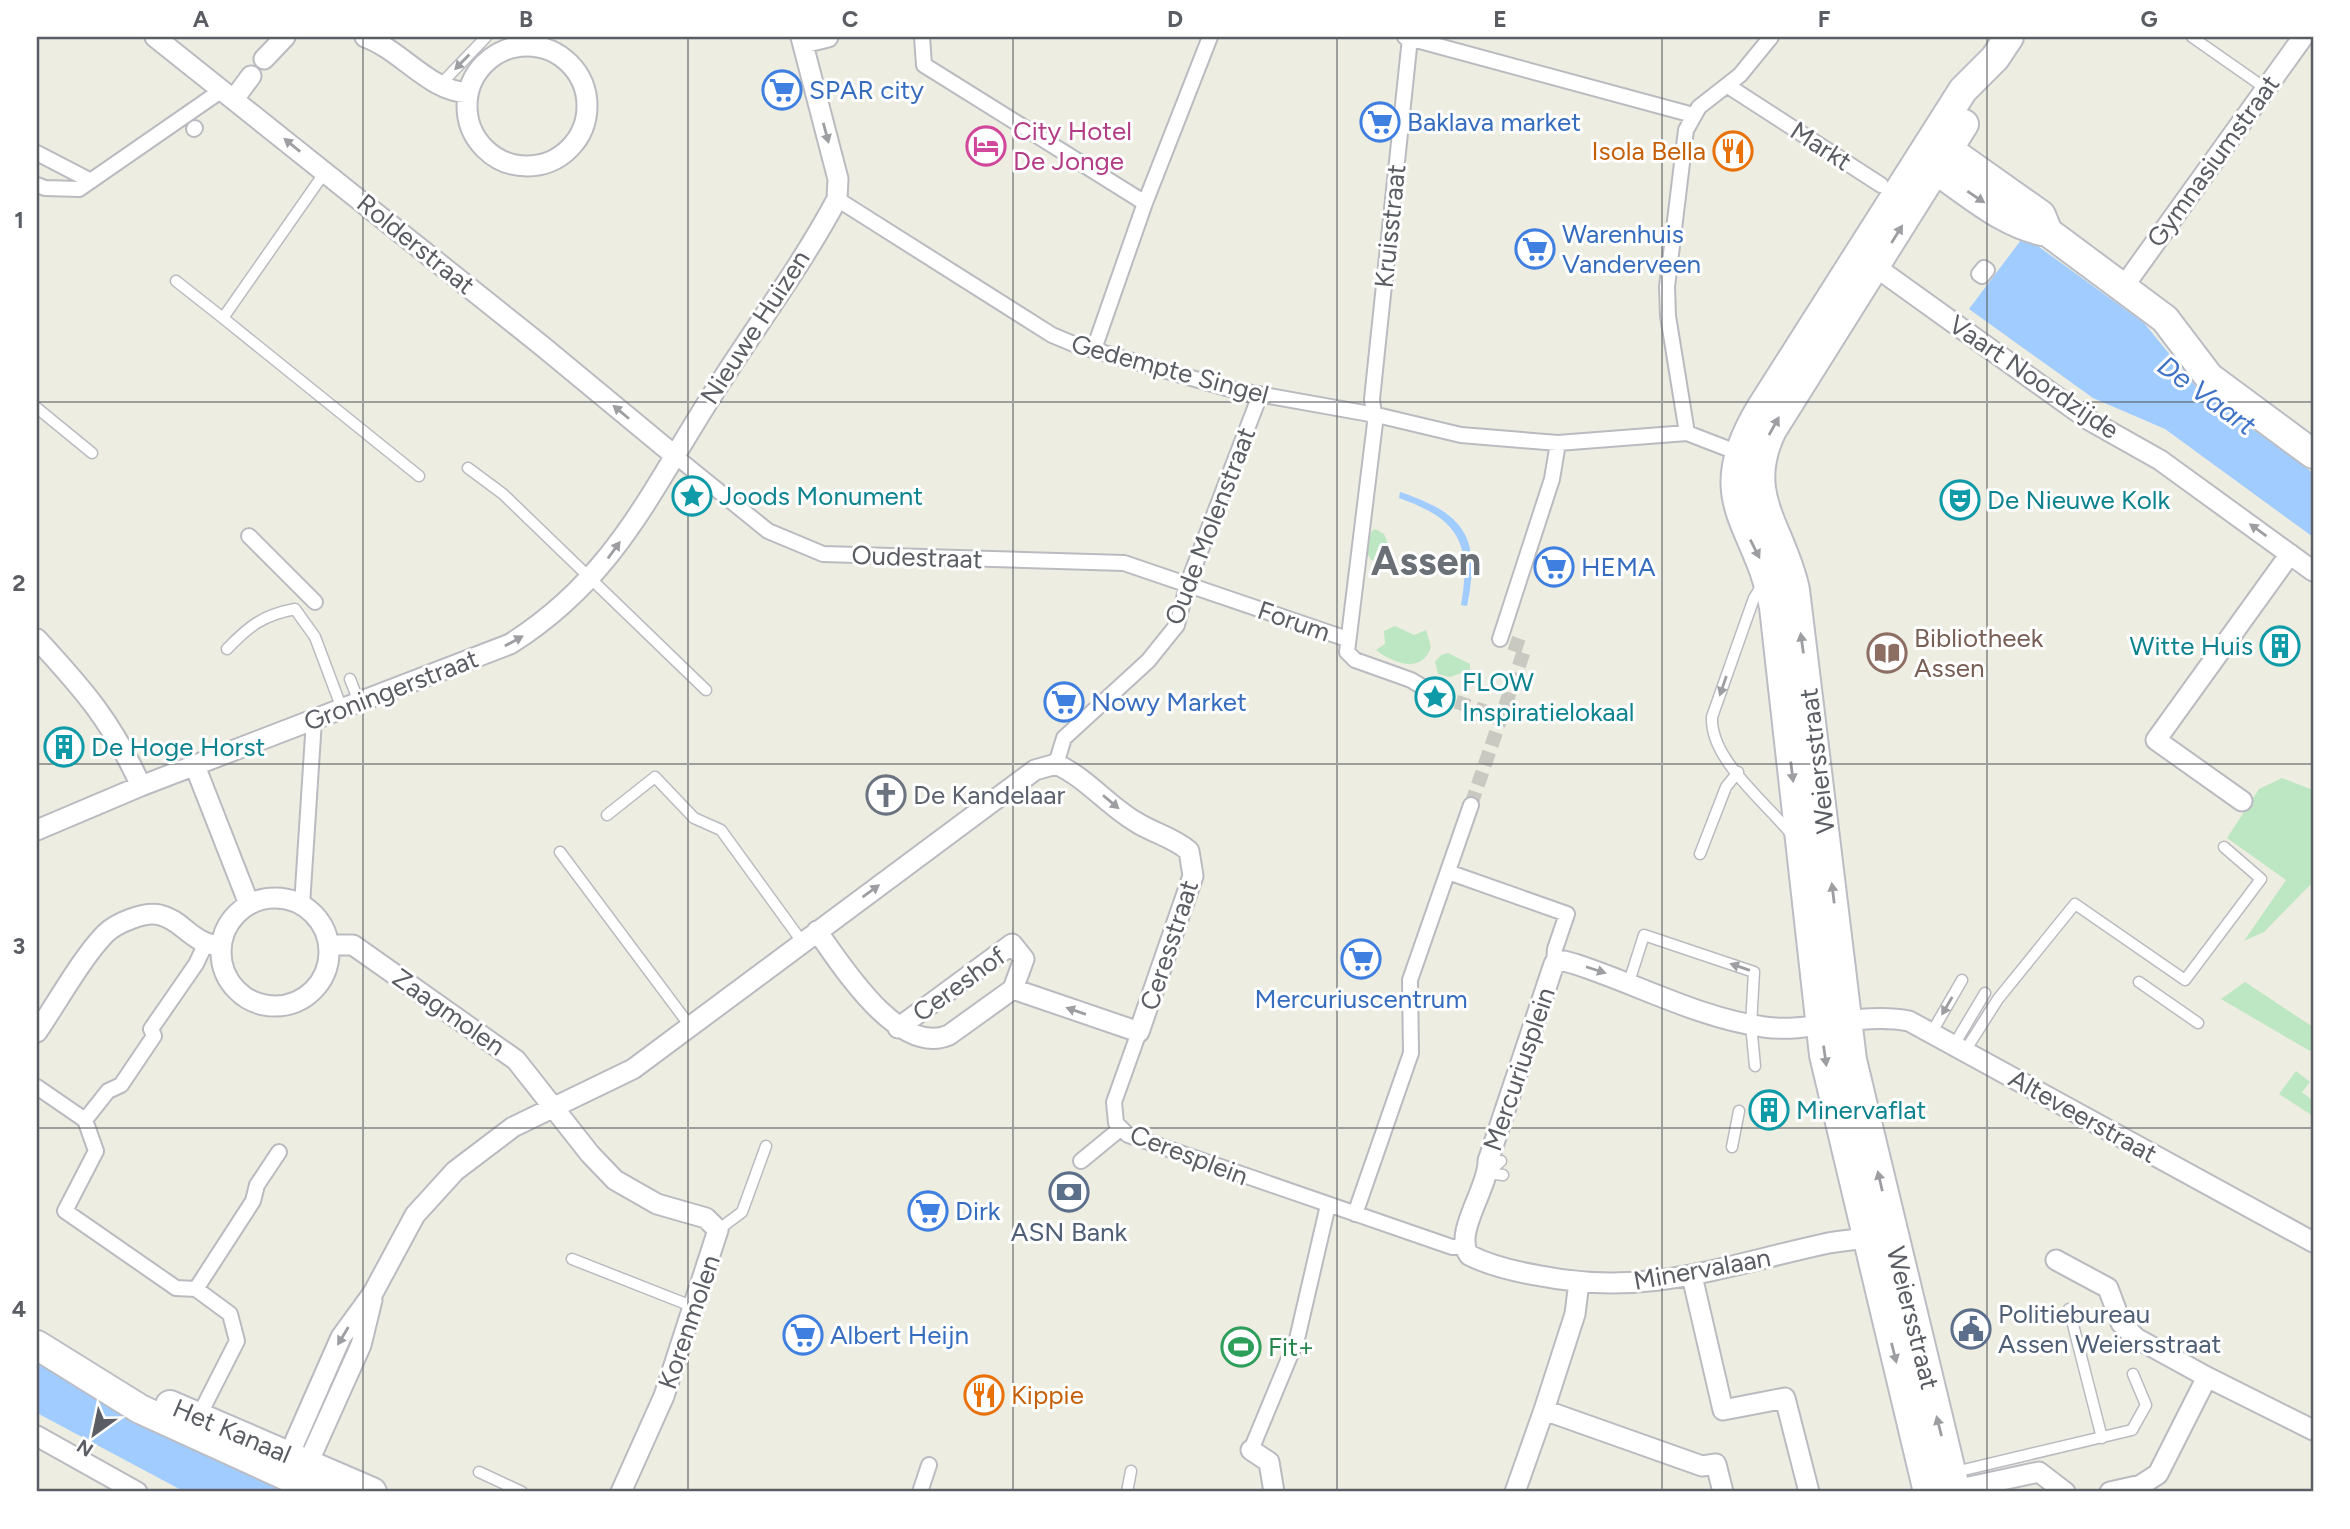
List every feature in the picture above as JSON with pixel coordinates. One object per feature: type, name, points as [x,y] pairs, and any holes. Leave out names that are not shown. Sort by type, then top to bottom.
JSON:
[{"type":"main road","name":"Weiersstraat","points":[[1834,1022],[1802,848],[1768,579],[1751,512],[1758,487],[1750,456],[1772,430],[1819,337],[1868,262],[1898,195],[1934,154],[1963,90],[2002,48]]},
{"type":"main road","points":[[1934,154],[2041,215],[2048,232],[2165,319],[2209,377],[2313,454]]},
{"type":"main road","name":"Weiersstraat","points":[[1751,512],[1787,560],[1795,590],[1834,1022],[1830,1089],[1879,1235],[1947,1488]]},
{"type":"main road","name":"Het Kanaal","points":[[37,1345],[140,1409],[372,1492]]},
{"type":"main road","name":"Het Kanaal","points":[[295,1465],[322,1492]]},
{"type":"street","name":"Rolderstraat","points":[[155,37],[674,455]]},
{"type":"street","points":[[264,60],[285,37]]},
{"type":"street","points":[[365,37],[387,48],[439,86],[468,93]]},
{"type":"street","points":[[828,37],[802,40],[838,179],[837,199]]},
{"type":"street","points":[[922,37],[925,65],[1145,203]]},
{"type":"street","points":[[1094,349],[1145,203],[1210,37]]},
{"type":"street","points":[[1409,37],[1693,114]]},
{"type":"street","name":"Kruisstraat","points":[[1374,415],[1372,399],[1409,37]]},
{"type":"street","points":[[1750,456],[1687,433],[1668,316],[1667,287],[1686,130],[1693,114],[1728,86],[1771,37]]},
{"type":"street","name":"Gymnasiumstraat","points":[[2124,286],[2304,37]]},
{"type":"street","points":[[535,46],[554,52],[575,71],[587,98],[586,117],[580,135],[568,151],[551,161],[532,166],[513,164],[495,157],[480,144],[471,128],[468,93],[481,67],[492,57],[513,48],[535,46]]},
{"type":"street","points":[[37,185],[44,188],[79,189],[228,94],[251,76]]},
{"type":"street","name":"Markt","points":[[1728,86],[1898,195]]},
{"type":"street","points":[[37,153],[90,181]]},
{"type":"street","name":"Gedempte Singel","points":[[837,199],[1052,335],[1260,395],[1374,415],[1461,435],[1558,443],[1687,433]]},
{"type":"street","name":"Nieuwe Huizen","points":[[674,455],[837,199]]},
{"type":"street","name":"Vaart Noordzijde","points":[[1868,262],[2089,420],[2160,460],[2313,571]]},
{"type":"street","name":"Oude Molenstraat","points":[[1056,764],[1063,738],[1148,661],[1177,625],[1188,583],[1260,395]]},
{"type":"street","name":"Forum","points":[[1188,583],[1347,639],[1374,415]]},
{"type":"street","points":[[1500,639],[1552,479],[1558,443]]},
{"type":"street","name":"Groningerstraat","points":[[37,830],[141,786],[510,644],[546,621],[592,579],[645,507],[674,455]]},
{"type":"street","name":"Oudestraat","points":[[674,455],[768,531],[822,554],[1124,563],[1188,583]]},
{"type":"street","points":[[248,536],[316,602]]},
{"type":"street","points":[[2242,801],[2155,740],[2290,554]]},
{"type":"street","points":[[1347,639],[1347,652],[1355,660],[1411,680],[1436,695]]},
{"type":"street","points":[[39,647],[86,691],[116,733],[141,786]]},
{"type":"street","points":[[302,905],[314,720]]},
{"type":"street","points":[[295,1465],[361,1345],[373,1293],[395,1247],[424,1202],[475,1154],[513,1127],[633,1069],[1028,775],[1045,765],[1056,764]]},
{"type":"street","name":"Ceresstraat","points":[[1056,764],[1072,771],[1136,822],[1181,844],[1189,851],[1192,859],[1191,885],[1139,1032]]},
{"type":"street","points":[[195,766],[249,904]]},
{"type":"street","points":[[1355,1214],[1411,1053],[1410,980],[1471,805]]},
{"type":"street","name":"Mercuriusplein","points":[[1448,872],[1567,914],[1555,949],[1554,964],[1488,1161],[1497,1170],[1466,1232],[1465,1247]]},
{"type":"street","points":[[37,1032],[106,933],[148,913],[163,915],[213,946],[229,981],[241,995],[257,1004],[274,1007],[300,1000],[320,983],[326,971],[329,945],[321,924],[302,905],[276,899],[249,904],[227,926],[213,946],[196,964],[151,1029],[154,1036],[121,1085],[108,1091],[85,1120]]},
{"type":"street","name":"Cereshof","points":[[810,937],[898,1028],[927,1039],[939,1040],[1013,989],[1024,959],[1012,944],[898,1028]]},
{"type":"street","name":"Zaagmolen","points":[[329,945],[353,945],[418,988],[516,1060],[554,1105]]},
{"type":"street","name":"Mercuriusplein","points":[[1554,964],[1564,961],[1751,1025],[1785,1028],[1834,1022]]},
{"type":"street","name":"Cereshof","points":[[1013,989],[1139,1032]]},
{"type":"street","name":"Alteveerstraat","points":[[1834,1022],[1885,1016],[1909,1021],[2313,1242]]},
{"type":"street","name":"Ceresplein","points":[[1139,1032],[1114,1102],[1113,1114],[1120,1129],[1143,1143],[1355,1214]]},
{"type":"street","points":[[37,1087],[85,1120],[96,1151],[65,1211],[176,1288],[196,1289],[230,1314],[237,1341],[205,1404]]},
{"type":"street","name":"Korenmolen","points":[[554,1105],[590,1154],[615,1180],[657,1205],[706,1218],[718,1230],[695,1308],[664,1396],[621,1492]]},
{"type":"street","points":[[1081,1161],[1120,1129]]},
{"type":"street","points":[[196,1289],[253,1200],[257,1185],[279,1152]]},
{"type":"street","points":[[1274,1492],[1269,1462],[1251,1450],[1297,1339],[1328,1205]]},
{"type":"street","name":"Minervalaan","points":[[1355,1214],[1452,1247],[1465,1247],[1475,1258],[1502,1267],[1578,1282],[1639,1284],[1692,1276],[1825,1244],[1879,1235]]},
{"type":"street","points":[[2056,1260],[2108,1288],[2121,1323],[2136,1338],[2313,1430]]},
{"type":"street","points":[[1692,1276],[1723,1410],[1785,1398],[1808,1492]]},
{"type":"street","points":[[1515,1492],[1575,1314],[1578,1282]]},
{"type":"street","points":[[2110,1492],[2141,1485],[2158,1474],[2207,1377]]},
{"type":"street","points":[[1544,1410],[1702,1466],[1716,1464],[1723,1492]]},
{"type":"street","points":[[37,1436],[137,1492]]},
{"type":"street","points":[[920,1492],[929,1465]]},
{"type":"street","points":[[1947,1488],[2039,1472],[2066,1492]]},
{"type":"lane","points":[[439,86],[486,37]]},
{"type":"lane","points":[[2192,37],[2265,88]]},
{"type":"lane","points":[[223,318],[325,172]]},
{"type":"lane","points":[[176,281],[419,476]]},
{"type":"lane","points":[[37,408],[92,453]]},
{"type":"lane","points":[[468,468],[503,494],[706,690]]},
{"type":"lane","points":[[1768,579],[1754,598],[1712,717],[1715,742],[1723,757],[1802,848]]},
{"type":"lane","points":[[227,649],[250,624],[270,614],[295,609],[315,637],[350,706]]},
{"type":"lane","points":[[350,679],[350,706]]},
{"type":"lane","points":[[1700,854],[1726,787],[1738,772]]},
{"type":"lane","points":[[607,814],[655,777],[694,818],[720,830],[810,937]]},
{"type":"lane","points":[[1959,1048],[2076,904],[2185,980],[2261,879],[2224,847]]},
{"type":"lane","points":[[560,852],[690,1026]]},
{"type":"lane","points":[[1629,982],[1644,935],[1754,972],[1751,1025],[1755,1066]]},
{"type":"lane","points":[[1932,1032],[1962,980]]},
{"type":"lane","points":[[2139,982],[2198,1023]]},
{"type":"lane","points":[[1959,1048],[1985,993]]},
{"type":"lane","points":[[1731,1147],[1739,1111]]},
{"type":"lane","points":[[718,1230],[742,1212],[766,1146]]},
{"type":"lane","points":[[572,1259],[695,1308]]},
{"type":"lane","points":[[2069,1309],[2102,1438]]},
{"type":"lane","points":[[1947,1488],[2132,1430],[2146,1405],[2133,1374]]},
{"type":"lane","points":[[1127,1492],[1131,1471]]},
{"type":"lane","points":[[479,1472],[522,1492]]},
{"type":"green space","points":[[1375,529],[1384,534],[1390,548],[1386,559],[1380,562],[1371,560],[1367,553],[1371,532]]},
{"type":"green space","points":[[1395,626],[1414,635],[1426,630],[1431,647],[1421,661],[1407,664],[1376,650],[1385,644],[1384,631]]},
{"type":"green space","points":[[1448,653],[1470,664],[1470,670],[1450,677],[1438,674],[1435,662],[1441,655]]},
{"type":"green space","points":[[2282,778],[2313,790],[2313,887],[2310,885],[2264,932],[2244,941],[2286,880],[2227,838],[2259,789]]},
{"type":"green space","points":[[2245,982],[2313,1027],[2313,1046],[2310,1051],[2221,999]]},
{"type":"green space","points":[[2296,1071],[2310,1082],[2302,1092],[2313,1101],[2313,1116],[2279,1094]]},
{"type":"water","points":[[2024,236],[2144,323],[2199,390],[2313,473],[2313,537],[2165,429],[2093,398],[1969,309]]},
{"type":"water","points":[[1400,492],[1440,510],[1464,532],[1472,563],[1467,606],[1461,605],[1464,565],[1462,549],[1456,536],[1447,524],[1435,515],[1399,498]]},
{"type":"water","points":[[37,1363],[86,1392],[294,1492],[185,1492],[37,1413]]},
{"type":"tunnel","points":[[1471,805],[1525,648],[1500,639]]},
{"type":"tunnel","points":[[1436,695],[1501,717]]},
{"type":"place","name":"SPAR city","points":[[782,90]]},
{"type":"place","name":"Baklava market","points":[[1380,122]]},
{"type":"place","name":"City Hotel De Jonge","points":[[986,146]]},
{"type":"place","name":"Isola Bella","points":[[1733,151]]},
{"type":"place","name":"Warenhuis Vanderveen","points":[[1535,249]]},
{"type":"place","name":"Joods Monument","points":[[692,496]]},
{"type":"place","name":"De Nieuwe Kolk","points":[[1960,500]]},
{"type":"place","name":"HEMA","points":[[1554,567]]},
{"type":"place","name":"Witte Huis","points":[[2280,646]]},
{"type":"place","name":"Bibliotheek Assen","points":[[1887,653]]},
{"type":"place","name":"FLOW Inspiratielokaal","points":[[1435,697]]},
{"type":"place","name":"Nowy Market","points":[[1064,702]]},
{"type":"place","name":"De Hoge Horst","points":[[64,747]]},
{"type":"place","name":"De Kandelaar","points":[[886,795]]},
{"type":"place","name":"Mercuriuscentrum","points":[[1361,959]]},
{"type":"place","name":"Minervaflat","points":[[1769,1110]]},
{"type":"place","name":"ASN Bank","points":[[1069,1192]]},
{"type":"place","name":"Dirk","points":[[928,1211]]},
{"type":"place","name":"Politiebureau Assen Weiersstraat","points":[[1971,1329]]},
{"type":"place","name":"Albert Heijn","points":[[803,1335]]},
{"type":"place","name":"Fit+","points":[[1241,1347]]},
{"type":"place","name":"Kippie","points":[[984,1395]]},
{"type":"district","name":"Assen","points":[[1426,561]]},
{"type":"water label","name":"De Vaart","points":[[2207,395]]}]
